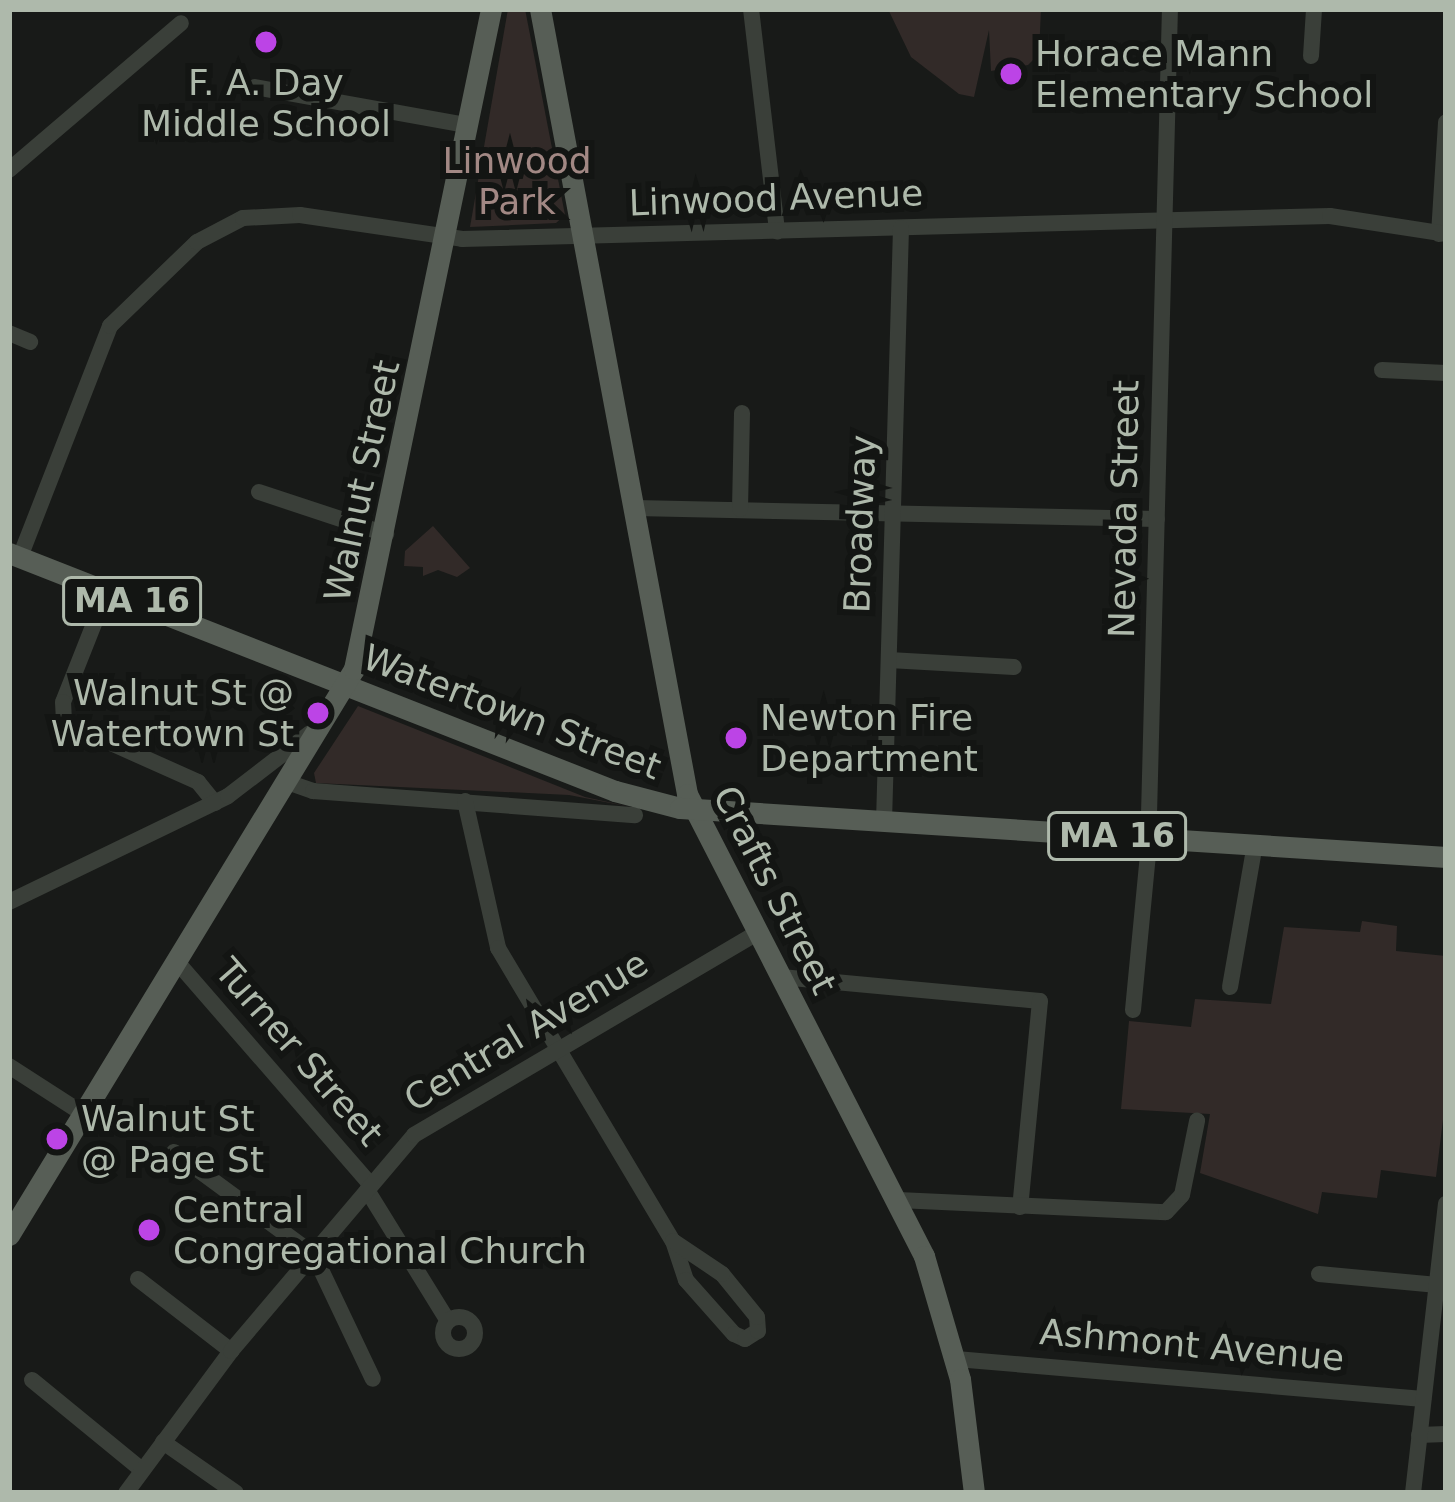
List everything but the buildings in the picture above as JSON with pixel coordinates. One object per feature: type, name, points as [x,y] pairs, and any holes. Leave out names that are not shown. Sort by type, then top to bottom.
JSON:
[{"type":"main road","name":"Walnut Street","points":[[9,1235],[346,685],[386,534],[490,9]]},
{"type":"main road","name":"Crafts Street","points":[[540,9],[693,810],[898,1200],[956,1359],[974,1493]]},
{"type":"main road","name":"Watertown Street","points":[[14,555],[615,791],[693,810],[1446,857]]},
{"type":"street","points":[[751,9],[777,231]]},
{"type":"street","name":"Nevada Street","points":[[1133,1010],[1148,838],[1170,9]]},
{"type":"street","points":[[1311,56],[1314,9]]},
{"type":"street","points":[[9,170],[182,23]]},
{"type":"street","points":[[255,87],[467,125]]},
{"type":"street","points":[[1443,234],[1446,122]]},
{"type":"street","name":"Linwood Avenue","points":[[14,555],[102,340],[132,299],[203,238],[236,220],[274,214],[444,238],[1338,217],[1443,234]]},
{"type":"street","name":"Broadway","points":[[884,822],[902,228]]},
{"type":"street","points":[[9,333],[30,341]]},
{"type":"street","points":[[1382,370],[1446,373]]},
{"type":"street","points":[[740,509],[742,412]]},
{"type":"street","points":[[259,492],[386,534]]},
{"type":"street","points":[[635,508],[1157,519]]},
{"type":"street","points":[[107,591],[63,702],[64,722],[198,782],[221,800],[272,806]]},
{"type":"street","points":[[889,660],[1014,667]]},
{"type":"street","points":[[9,902],[221,800],[327,718]]},
{"type":"street","points":[[287,782],[635,815]]},
{"type":"street","points":[[465,801],[488,926],[673,1241],[686,1280],[734,1334],[745,1339],[758,1331],[757,1317],[713,1265],[673,1241]]},
{"type":"street","points":[[1229,987],[1256,844]]},
{"type":"street","name":"Central Avenue","points":[[126,1493],[231,1351],[423,1128],[758,932]]},
{"type":"street","name":"Turner Street","points":[[178,963],[369,1187],[448,1322]]},
{"type":"street","points":[[781,976],[1040,1001],[1020,1207]]},
{"type":"street","points":[[9,1066],[85,1115]]},
{"type":"street","points":[[898,1200],[1166,1212],[1182,1195],[1198,1121]]},
{"type":"street","points":[[174,1152],[314,1255],[374,1379]]},
{"type":"street","points":[[1413,1493],[1446,1204]]},
{"type":"street","points":[[1319,1274],[1437,1285]]},
{"type":"street","points":[[138,1279],[231,1351]]},
{"type":"street","name":"Ashmont Avenue","points":[[956,1359],[1423,1399]]},
{"type":"street","points":[[32,1380],[142,1470]]},
{"type":"street","points":[[1419,1436],[1446,1434]]},
{"type":"street","points":[[163,1442],[236,1493]]},
{"type":"green space","name":"Linwood Park","points":[[508,9],[525,9],[565,215],[556,223],[470,227]]},
{"type":"green space","points":[[888,9],[1041,9],[1039,54],[1028,65],[991,71],[989,30],[974,97],[959,94],[911,57]]},
{"type":"green space","points":[[433,526],[470,568],[457,577],[438,570],[423,576],[423,567],[404,566],[405,551]]},
{"type":"green space","points":[[358,706],[585,797],[631,807],[569,795],[316,783],[314,773]]},
{"type":"green space","points":[[1362,921],[1397,926],[1396,951],[1446,956],[1446,1095],[1436,1177],[1381,1170],[1377,1198],[1322,1192],[1318,1214],[1200,1173],[1210,1114],[1121,1109],[1129,1021],[1191,1027],[1195,999],[1271,1004],[1284,927],[1360,932]]},
{"type":"place","name":"F. A. Day Middle School","points":[[266,42]]},
{"type":"place","name":"Horace Mann Elementary School","points":[[1011,74]]},
{"type":"place","name":"Walnut St @ Watertown St","points":[[318,713]]},
{"type":"place","name":"Newton Fire Department","points":[[736,738]]},
{"type":"place","name":"Walnut St @ Page St","points":[[57,1139]]},
{"type":"place","name":"Central Congregational Church","points":[[149,1230]]}]
